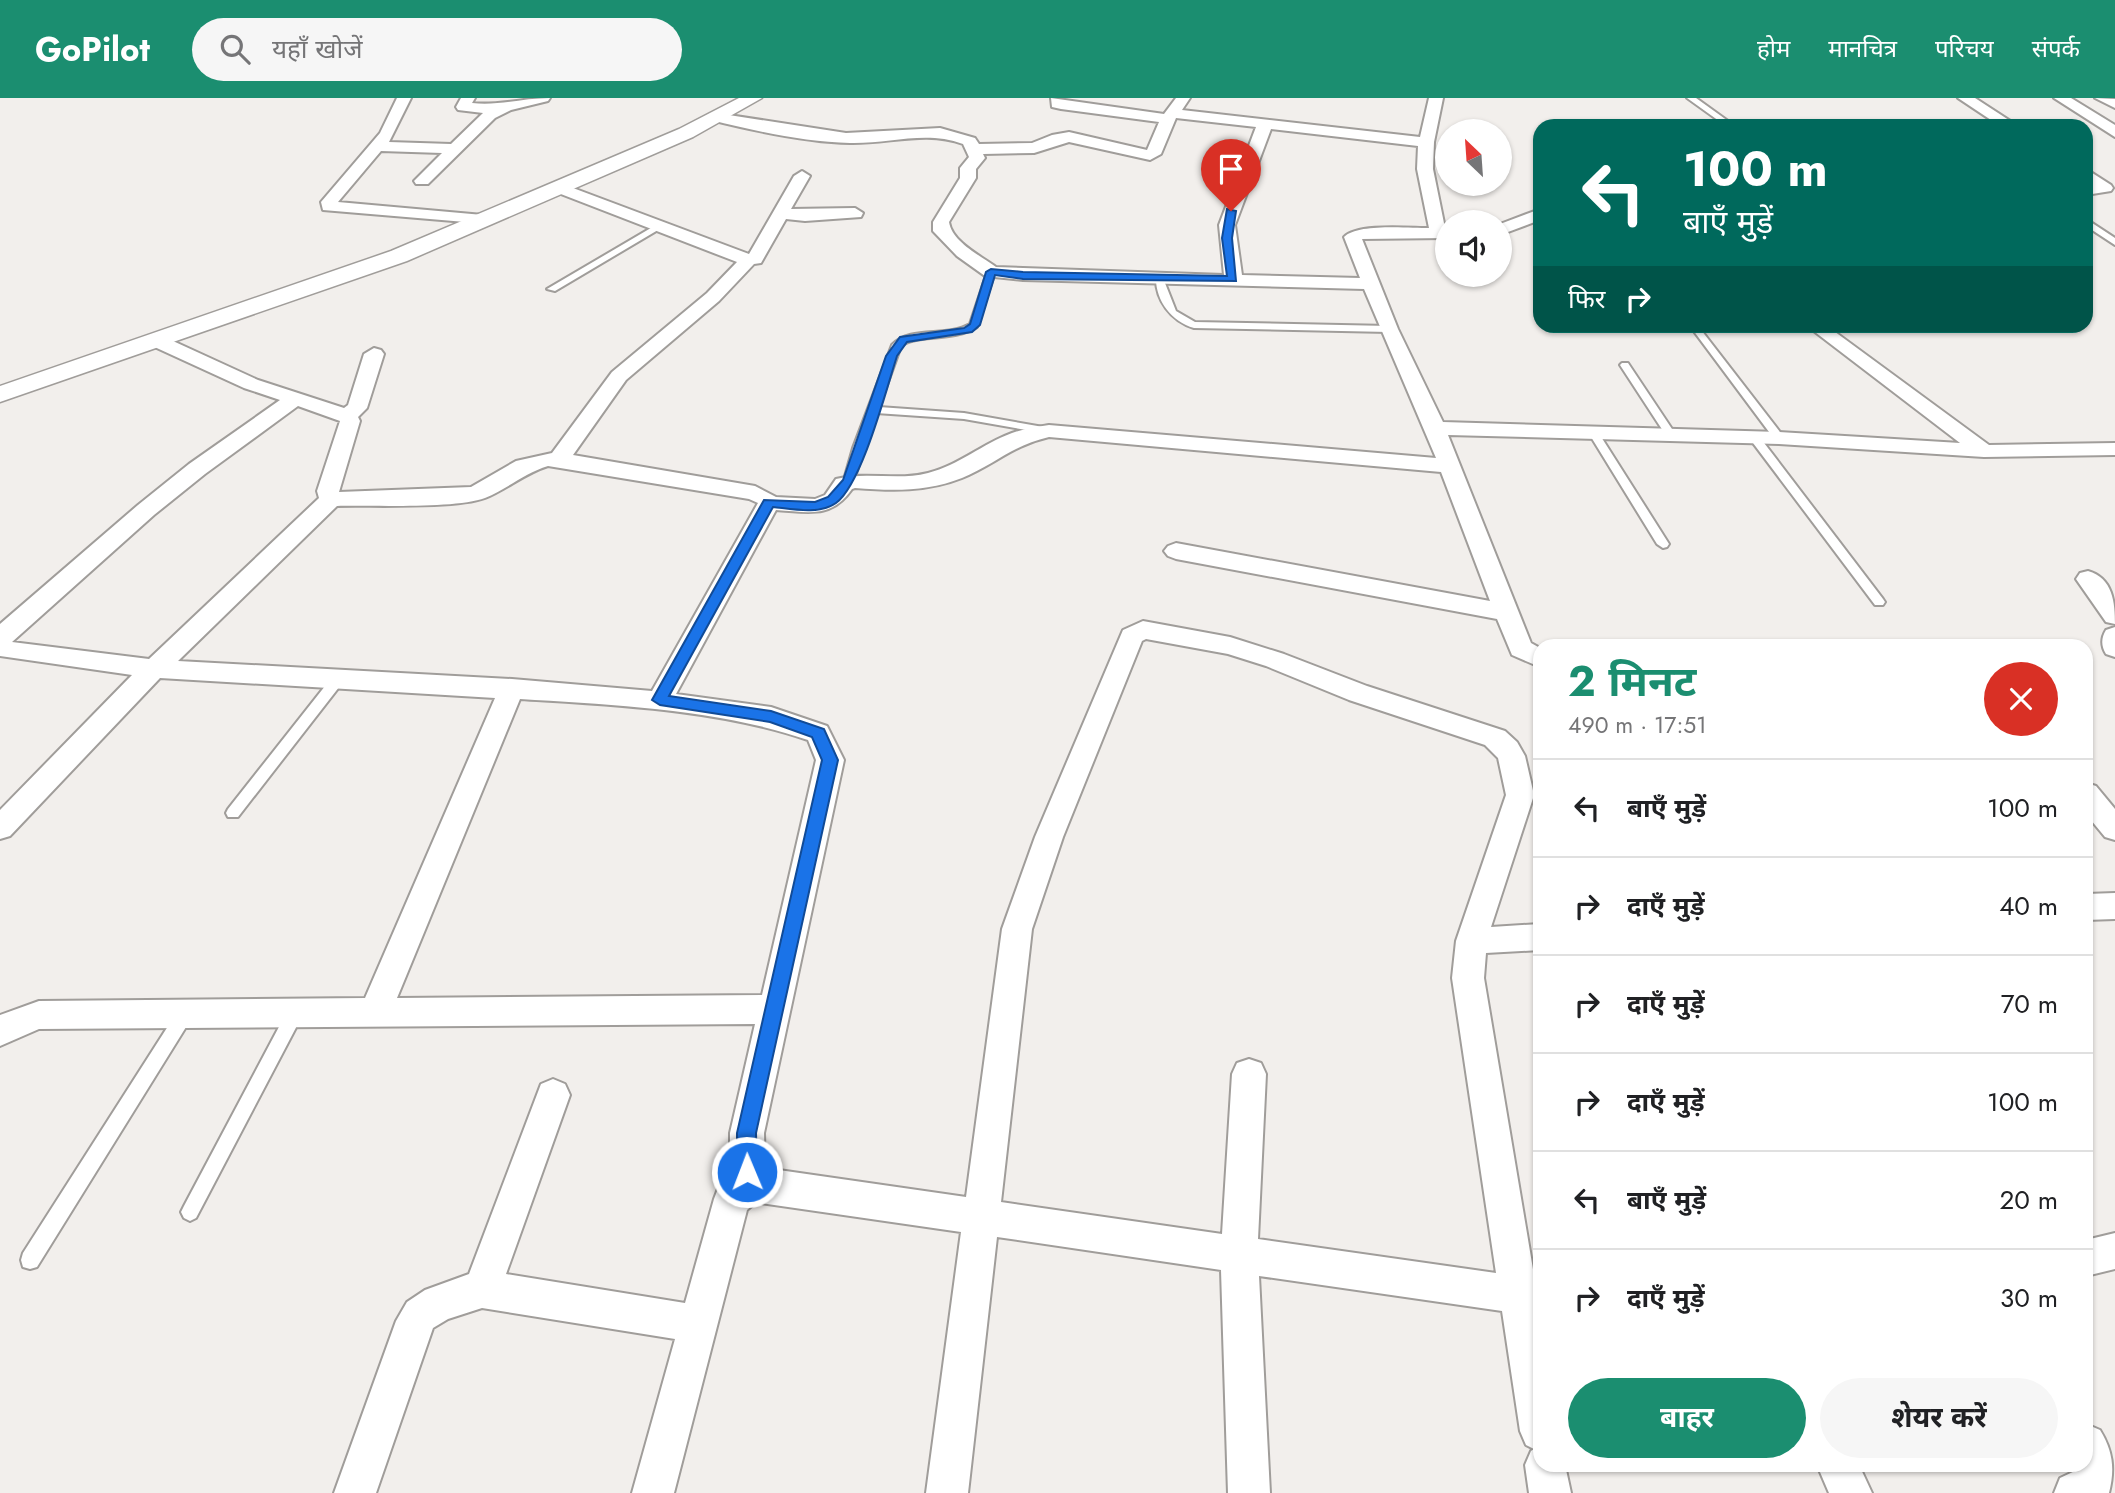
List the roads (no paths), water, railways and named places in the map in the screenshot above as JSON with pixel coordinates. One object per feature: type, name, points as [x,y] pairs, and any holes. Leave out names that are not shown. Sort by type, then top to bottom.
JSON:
[{"type":"street","points":[[404,98],[393,125],[329,202],[329,206],[483,220]]},
{"type":"street","points":[[468,98],[462,106],[465,108],[498,110],[543,98]]},
{"type":"street","points":[[0,394],[399,256],[686,133],[753,98]]},
{"type":"street","points":[[1058,98],[1056,104],[1060,105],[1426,142]]},
{"type":"street","points":[[975,149],[1034,148],[1057,138],[1069,137],[1150,155],[1153,154],[1170,116],[1183,98]]},
{"type":"street","points":[[1436,98],[1426,142],[1425,169],[1437,210]]},
{"type":"street","points":[[1965,98],[1999,119]]},
{"type":"street","points":[[2061,98],[2115,132]]},
{"type":"street","points":[[2102,98],[2115,104]]},
{"type":"street","points":[[422,181],[498,110]]},
{"type":"street","points":[[716,117],[846,138],[893,134],[950,134],[970,141],[977,158],[968,168],[968,178],[941,222],[942,231],[963,252],[991,272],[1372,284]]},
{"type":"street","points":[[1233,279],[1227,225],[1265,124]]},
{"type":"street","points":[[378,146],[457,149]]},
{"type":"street","points":[[558,460],[618,376],[713,297],[748,261],[755,259],[802,176]]},
{"type":"street","points":[[2093,179],[2105,188],[2093,189]]},
{"type":"street","points":[[559,188],[748,261]]},
{"type":"street","points":[[781,213],[855,213]]},
{"type":"street","points":[[1512,225],[1533,217]]},
{"type":"street","points":[[1435,233],[1354,236],[1389,329],[1435,428],[1505,612],[1521,649],[1533,655]]},
{"type":"street","points":[[1825,333],[1984,451]]},
{"type":"street","points":[[155,340],[293,400],[347,416],[350,421],[328,491],[331,499]]},
{"type":"street","points":[[347,416],[357,408],[374,354]]},
{"type":"street","points":[[0,638],[156,502],[293,400]]},
{"type":"street","points":[[1435,428],[1779,438],[1984,451],[2115,449]]},
{"type":"street","points":[[769,503],[817,506],[832,500],[848,482],[896,485],[925,481],[954,473],[1018,438],[1049,430],[1450,466]]},
{"type":"street","points":[[0,828],[154,669],[331,499],[456,496],[477,493],[524,466],[547,459],[755,493],[769,503]]},
{"type":"street","points":[[660,700],[769,503]]},
{"type":"street","points":[[1175,551],[1505,612]]},
{"type":"street","points":[[2088,579],[2115,616]]},
{"type":"street","points":[[947,1493],[1017,929],[1029,888],[1054,824],[1132,636],[1137,632],[1150,630],[1230,646],[1275,660],[1358,693],[1495,738],[1508,747],[1518,773],[1520,795],[1471,941],[1468,978],[1533,1386]]},
{"type":"street","points":[[2115,636],[2115,648]]},
{"type":"street","points":[[0,647],[13,651],[154,669],[512,688],[660,700],[771,717],[818,733],[827,748],[830,760],[747,1133],[748,1186]]},
{"type":"street","points":[[375,1013],[512,688]]},
{"type":"street","points":[[2093,803],[2115,830]]},
{"type":"street","points":[[2093,908],[2115,906]]},
{"type":"street","points":[[1471,941],[1533,937]]},
{"type":"street","points":[[0,1031],[39,1015],[775,1009]]},
{"type":"street","points":[[1249,1493],[1239,1254],[1250,1074]]},
{"type":"street","points":[[482,1289],[553,1095]]},
{"type":"street","points":[[653,1493],[732,1199],[748,1186],[761,1185],[1519,1295]]},
{"type":"street","points":[[2093,1256],[2115,1251]]},
{"type":"street","points":[[355,1493],[410,1335],[420,1315],[438,1303],[482,1289],[698,1324]]},
{"type":"street","points":[[2075,1493],[2087,1490],[2095,1478],[2097,1468],[2093,1459]]},
{"type":"street","points":[[1546,1472],[1550,1493]]},
{"type":"street","points":[[1840,1472],[1851,1493]]},
{"type":"lane","points":[[1691,98],[1721,119]]},
{"type":"lane","points":[[552,289],[659,227]]},
{"type":"lane","points":[[2093,227],[2115,243]]},
{"type":"lane","points":[[848,482],[858,448],[898,345],[904,339],[968,330],[974,325],[991,272]]},
{"type":"lane","points":[[1159,278],[1172,312],[1178,320],[1194,324],[1389,329]]},
{"type":"lane","points":[[1699,333],[1779,438]]},
{"type":"lane","points":[[1625,365],[1671,435]]},
{"type":"lane","points":[[874,410],[964,416],[1049,430]]},
{"type":"lane","points":[[1593,432],[1663,544]]},
{"type":"lane","points":[[1754,437],[1880,602]]},
{"type":"lane","points":[[233,813],[338,679]]},
{"type":"lane","points":[[190,1212],[295,1013]]},
{"type":"lane","points":[[30,1260],[185,1014]]}]
